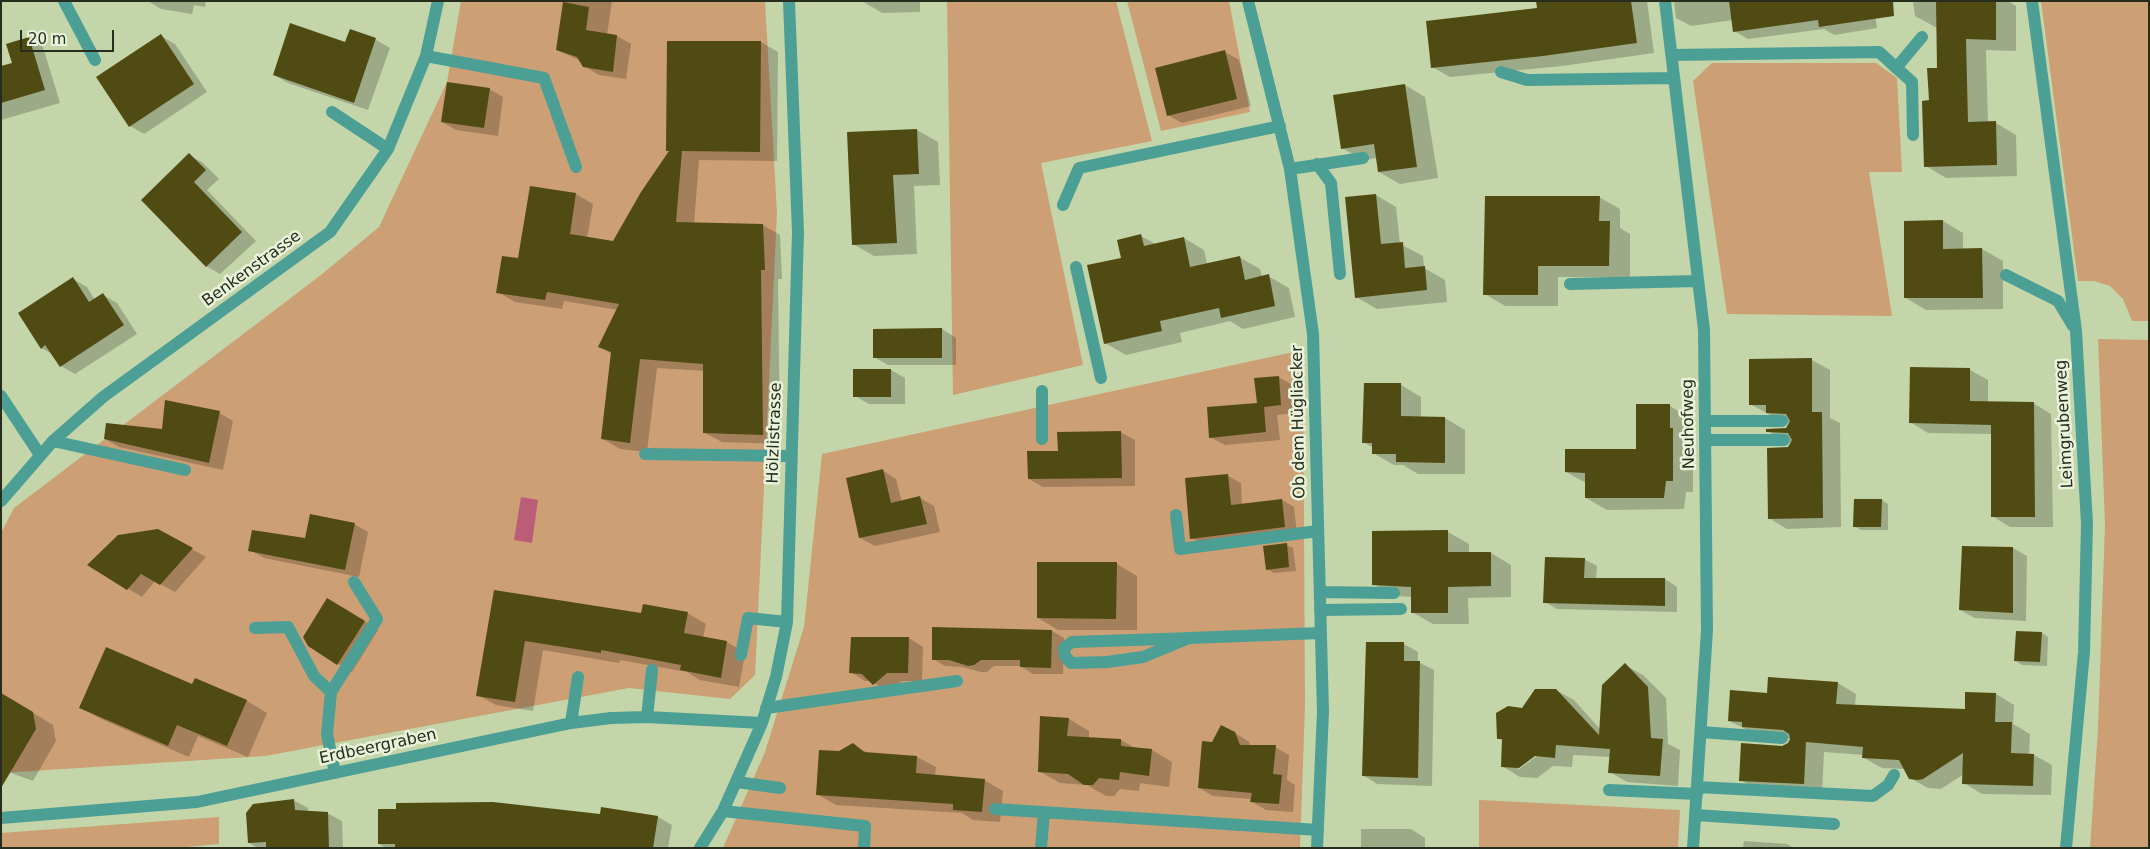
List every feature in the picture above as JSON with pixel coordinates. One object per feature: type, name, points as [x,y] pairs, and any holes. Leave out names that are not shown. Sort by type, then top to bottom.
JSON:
[{"type":"street","points":[[64,1],[95,60]]},
{"type":"street","name":"Benkenstrasse","points":[[1,501],[40,455],[103,397],[330,232],[388,149],[426,56],[438,1]]},
{"type":"street","name":"Hölzlistrasse","points":[[700,848],[723,811],[762,724],[776,677],[787,622],[790,456],[798,232],[789,1]]},
{"type":"street","name":"Ob dem Hügliacker","points":[[1248,1],[1290,169],[1313,334],[1322,712],[1317,848]]},
{"type":"street","name":"Neuhofweg","points":[[1665,1],[1704,330],[1707,630],[1693,848]]},
{"type":"street","name":"Leimgrubenweg","points":[[2032,1],[2076,331],[2087,524],[2084,652],[2066,848]]},
{"type":"street","points":[[1896,68],[1922,37]]},
{"type":"street","points":[[1672,55],[1879,52],[1912,82],[1912,134]]},
{"type":"street","points":[[426,56],[544,78],[576,166]]},
{"type":"street","points":[[1501,72],[1527,80],[1674,78]]},
{"type":"street","points":[[332,112],[388,149]]},
{"type":"street","points":[[1063,205],[1079,168],[1280,126]]},
{"type":"street","points":[[1290,169],[1363,158]]},
{"type":"street","points":[[1317,164],[1331,183],[1340,274]]},
{"type":"street","points":[[1076,267],[1101,378]]},
{"type":"street","points":[[2006,275],[2058,301],[2076,331]]},
{"type":"street","points":[[1570,284],[1698,281]]},
{"type":"street","points":[[1042,390],[1042,439]]},
{"type":"street","points":[[1,396],[40,455]]},
{"type":"street","points":[[1705,421],[1782,421]]},
{"type":"street","points":[[1705,440],[1784,440]]},
{"type":"street","points":[[53,442],[185,470]]},
{"type":"street","points":[[645,454],[790,456]]},
{"type":"street","points":[[1176,515],[1180,549],[1318,531]]},
{"type":"street","points":[[335,773],[326,734],[331,692],[377,619],[354,582]]},
{"type":"street","points":[[1320,592],[1394,593]]},
{"type":"street","points":[[1320,610],[1401,609]]},
{"type":"street","points":[[741,655],[748,618],[787,622]]},
{"type":"street","points":[[255,628],[288,627],[314,676],[331,692]]},
{"type":"street","points":[[1192,638],[1143,657],[1107,662],[1071,663],[1065,656],[1064,648],[1072,642],[1321,633]]},
{"type":"street","points":[[647,716],[652,670]]},
{"type":"street","points":[[571,724],[578,676]]},
{"type":"street","points":[[766,708],[957,680]]},
{"type":"street","name":"Erdbeergraben","points":[[1,818],[197,802],[571,724],[611,718],[647,716],[762,724]]},
{"type":"street","points":[[1700,732],[1782,738]]},
{"type":"street","points":[[1609,790],[1873,796],[1888,785],[1894,775]]},
{"type":"street","points":[[737,782],[780,788]]},
{"type":"street","points":[[995,809],[1318,830]]},
{"type":"street","points":[[723,811],[865,826],[864,848]]},
{"type":"street","points":[[1041,848],[1044,812]]},
{"type":"street","points":[[1695,815],[1834,824]]},
{"type":"shaded area","points":[[461,1],[765,1],[777,213],[755,675],[730,699],[629,688],[265,756],[1,773],[1,533],[14,508],[321,275],[379,227],[447,82]]},
{"type":"shaded area","points":[[947,1],[1116,1],[1152,141],[1041,163],[1083,365],[953,395]]},
{"type":"shaded area","points":[[1127,1],[1229,1],[1250,112],[1161,131]]},
{"type":"shaded area","points":[[2041,1],[2149,1],[2149,321],[2132,321],[2123,299],[2110,286],[2094,281],[2078,281]]},
{"type":"shaded area","points":[[1712,63],[1876,63],[1897,78],[1902,172],[1869,172],[1892,316],[1727,314],[1693,81]]},
{"type":"shaded area","points":[[2098,339],[2149,340],[2149,848],[2090,848],[2098,729],[2105,525]]},
{"type":"shaded area","points":[[1303,350],[1305,705],[1300,848],[723,848],[765,752],[804,627],[822,454]]},
{"type":"shaded area","points":[[521,497],[538,500],[532,543],[514,540]]},
{"type":"shaded area","points":[[1479,800],[1680,810],[1678,848],[1479,848]]},
{"type":"shaded area","points":[[219,817],[219,844],[176,848],[1,848],[1,833]]},
{"type":"building","points":[[1536,1],[1631,1],[1637,43],[1543,56],[1431,68],[1426,21],[1537,8]]},
{"type":"building","points":[[1729,1],[1893,1],[1894,16],[1819,27],[1818,20],[1733,32]]},
{"type":"building","points":[[1936,1],[1996,1],[1996,40],[1966,39],[1968,122],[1996,121],[1997,165],[1924,167],[1922,101],[1929,100],[1927,68],[1937,68]]},
{"type":"building","points":[[563,2],[589,7],[586,30],[617,35],[613,72],[583,67],[577,57],[556,50]]},
{"type":"building","points":[[290,23],[345,42],[350,29],[376,38],[354,103],[273,75]]},
{"type":"building","points":[[161,34],[194,84],[129,127],[96,77]]},
{"type":"building","points":[[29,37],[45,90],[1,103],[1,66],[12,63],[6,44]]},
{"type":"building","points":[[667,41],[761,41],[760,152],[682,151],[676,222],[763,224],[765,270],[761,270],[763,435],[703,433],[703,364],[640,359],[630,443],[601,439],[611,352],[598,347],[619,304],[547,292],[545,300],[496,293],[502,256],[518,258],[530,186],[576,193],[570,234],[613,241],[641,192],[669,151],[666,151]]},
{"type":"building","points":[[1225,50],[1237,99],[1167,116],[1155,68]]},
{"type":"building","points":[[447,82],[490,88],[484,128],[441,122]]},
{"type":"building","points":[[1405,84],[1417,167],[1378,172],[1374,144],[1341,149],[1333,95]]},
{"type":"building","points":[[917,129],[919,174],[893,175],[897,243],[852,245],[847,132]]},
{"type":"building","points":[[189,153],[206,170],[194,182],[242,232],[206,267],[141,200]]},
{"type":"building","points":[[1376,194],[1381,244],[1403,242],[1405,268],[1425,266],[1427,290],[1355,298],[1345,197]]},
{"type":"building","points":[[1485,196],[1600,196],[1599,221],[1610,221],[1609,266],[1538,266],[1538,295],[1483,295]]},
{"type":"building","points":[[1943,220],[1943,249],[1982,248],[1983,298],[1904,298],[1904,221]]},
{"type":"building","points":[[1141,234],[1144,246],[1184,237],[1190,267],[1240,256],[1245,280],[1269,274],[1275,306],[1221,318],[1219,308],[1160,321],[1162,331],[1104,344],[1087,265],[1121,258],[1117,240]]},
{"type":"building","points":[[73,277],[89,302],[103,293],[124,325],[60,367],[45,345],[41,349],[18,313]]},
{"type":"building","points":[[942,328],[942,358],[873,358],[873,329]]},
{"type":"building","points":[[1812,358],[1812,412],[1822,412],[1823,518],[1768,519],[1767,448],[1788,447],[1792,440],[1788,433],[1766,432],[1766,429],[1786,428],[1790,421],[1786,414],[1766,413],[1766,405],[1749,405],[1749,359]]},
{"type":"building","points":[[1910,367],[1970,368],[1970,401],[2034,402],[2035,517],[1991,517],[1991,425],[1909,423]]},
{"type":"building","points":[[853,369],[891,369],[891,397],[853,397]]},
{"type":"building","points":[[1279,376],[1281,405],[1264,407],[1266,432],[1209,438],[1207,407],[1257,403],[1254,378]]},
{"type":"building","points":[[1364,383],[1401,383],[1401,416],[1445,417],[1445,463],[1396,462],[1396,454],[1372,454],[1372,443],[1362,443]]},
{"type":"building","points":[[165,400],[220,411],[209,463],[104,439],[106,423],[162,429]]},
{"type":"building","points":[[1636,404],[1670,404],[1670,428],[1673,428],[1673,481],[1666,481],[1664,498],[1585,498],[1585,473],[1565,472],[1565,449],[1636,449]]},
{"type":"building","points":[[1121,431],[1122,478],[1028,479],[1027,451],[1058,451],[1057,432]]},
{"type":"building","points":[[883,469],[891,503],[920,496],[927,524],[859,538],[846,478]]},
{"type":"building","points":[[1228,474],[1231,505],[1282,499],[1285,527],[1190,539],[1185,478]]},
{"type":"building","points":[[1854,499],[1882,499],[1881,527],[1853,527]]},
{"type":"building","points":[[310,514],[355,523],[345,570],[248,551],[252,530],[305,538]]},
{"type":"building","points":[[158,529],[193,548],[160,585],[141,574],[127,590],[87,565],[118,535]]},
{"type":"building","points":[[1448,530],[1448,552],[1491,552],[1491,586],[1448,587],[1448,613],[1411,613],[1411,587],[1372,585],[1372,531]]},
{"type":"building","points":[[1287,543],[1289,567],[1266,570],[1263,546]]},
{"type":"building","points":[[1962,546],[2013,547],[2013,613],[1959,610]]},
{"type":"building","points":[[1545,557],[1585,558],[1584,578],[1665,578],[1665,606],[1543,603]]},
{"type":"building","points":[[1037,562],[1117,562],[1116,619],[1037,618]]},
{"type":"building","points":[[494,590],[641,613],[643,604],[688,612],[684,633],[727,641],[721,678],[680,670],[681,665],[601,650],[601,653],[525,641],[515,702],[476,696]]},
{"type":"building","points":[[327,598],[365,621],[337,665],[308,646],[303,637]]},
{"type":"building","points":[[932,627],[1052,630],[1051,668],[1020,667],[1020,660],[981,660],[974,665],[968,666],[949,660],[932,660]]},
{"type":"building","points":[[2016,631],[2042,632],[2040,662],[2014,661]]},
{"type":"building","points":[[851,637],[909,637],[908,673],[887,673],[873,685],[862,674],[849,673]]},
{"type":"building","points":[[1366,642],[1404,642],[1404,661],[1420,661],[1418,778],[1362,776]]},
{"type":"building","points":[[106,647],[192,684],[195,678],[247,700],[227,746],[177,725],[168,746],[79,708]]},
{"type":"building","points":[[1625,663],[1648,687],[1651,738],[1663,739],[1660,776],[1608,773],[1610,749],[1556,745],[1555,758],[1535,756],[1519,768],[1501,767],[1502,739],[1497,739],[1496,713],[1508,706],[1522,708],[1535,689],[1556,689],[1599,735],[1602,685]]},
{"type":"building","points":[[1768,677],[1838,682],[1836,704],[1965,709],[1965,692],[1996,693],[1995,722],[2012,722],[2011,753],[2034,754],[2033,786],[1962,784],[1963,753],[1923,779],[1918,780],[1909,779],[1899,760],[1862,758],[1863,747],[1806,742],[1804,784],[1739,781],[1741,743],[1782,746],[1788,743],[1790,739],[1789,734],[1783,730],[1742,727],[1742,722],[1728,721],[1730,690],[1767,693]]},
{"type":"building","points":[[1,693],[33,712],[36,729],[1,788]]},
{"type":"building","points":[[1040,716],[1069,718],[1067,736],[1121,739],[1121,746],[1152,749],[1149,776],[1120,772],[1119,780],[1099,778],[1093,785],[1084,785],[1068,774],[1038,772]]},
{"type":"building","points":[[1221,725],[1235,732],[1240,745],[1276,745],[1273,774],[1282,775],[1279,804],[1250,802],[1252,793],[1198,788],[1202,741],[1212,742]]},
{"type":"building","points":[[853,743],[864,752],[917,756],[916,773],[985,779],[982,812],[953,810],[953,804],[816,795],[819,750],[839,751]]},
{"type":"building","points":[[294,799],[295,810],[328,812],[329,848],[266,848],[266,842],[248,843],[246,813],[253,804]]},
{"type":"building","points":[[493,802],[600,814],[601,807],[658,816],[653,848],[395,848],[395,844],[378,844],[378,809],[396,809],[396,803]]}]
